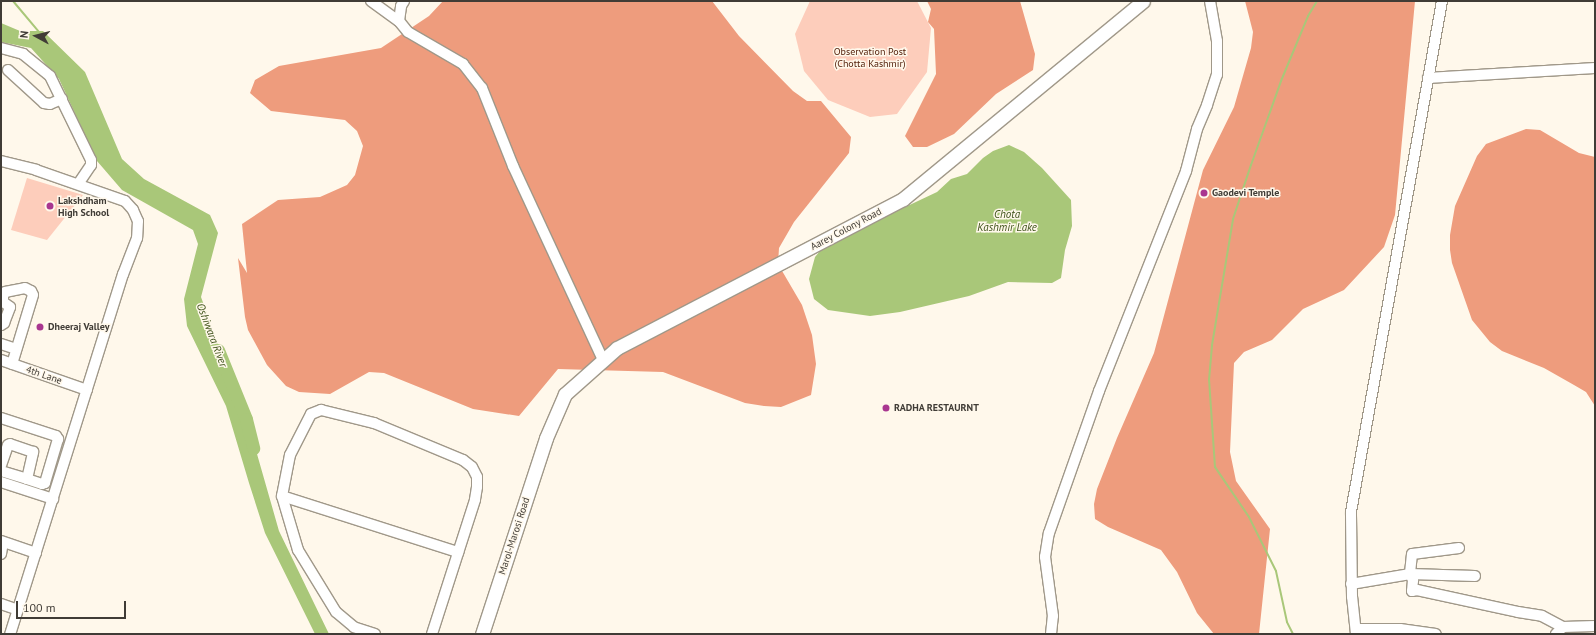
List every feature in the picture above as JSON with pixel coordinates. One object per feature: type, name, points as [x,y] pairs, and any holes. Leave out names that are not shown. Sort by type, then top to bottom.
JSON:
[{"type":"main road","name":"Aarey Colony Road","points":[[546,438],[565,394],[617,348],[903,199],[1140,2]]},
{"type":"main road","name":"Marol-Marosi Road","points":[[482,634],[546,438]]},
{"type":"street","points":[[371,1],[399,21],[408,32],[463,64],[482,88],[513,166],[603,360]]},
{"type":"street","points":[[399,21],[401,6],[404,1]]},
{"type":"street","points":[[1051,634],[1053,616],[1045,557],[1049,533],[1099,391],[1186,171],[1197,129],[1217,75],[1217,41],[1210,1]]},
{"type":"street","points":[[1436,634],[1400,629],[1356,631],[1351,584],[1351,512],[1442,1]]},
{"type":"street","points":[[1,48],[23,54],[50,76],[91,160],[91,165],[78,184]]},
{"type":"street","points":[[1428,78],[1595,68]]},
{"type":"street","points":[[8,70],[44,103],[50,104],[62,99]]},
{"type":"street","points":[[1,161],[125,200],[133,210],[138,221],[137,238],[123,274],[10,634]]},
{"type":"street","points":[[1,325],[4,323],[10,307],[3,302],[5,292],[25,288],[31,291],[33,295],[12,364]]},
{"type":"street","points":[[1,344],[16,349]]},
{"type":"street","name":"4th Lane","points":[[1,360],[87,390]]},
{"type":"street","points":[[375,634],[354,627],[336,612],[298,550],[282,496],[290,455],[311,414],[320,410],[374,423],[463,460],[472,467],[477,477],[477,487],[432,634]]},
{"type":"street","points":[[1,418],[56,436],[58,439],[45,483],[42,484],[1,471]]},
{"type":"street","points":[[1,465],[10,444],[33,452],[27,479]]},
{"type":"street","points":[[51,465],[62,470]]},
{"type":"street","points":[[1,482],[53,499]]},
{"type":"street","points":[[282,496],[458,552]]},
{"type":"street","points":[[1,554],[2,542],[36,553]]},
{"type":"street","points":[[1459,548],[1412,554],[1410,574],[1413,580],[1412,591],[1417,590],[1542,616],[1559,630],[1595,626]]},
{"type":"street","points":[[1351,584],[1410,574],[1475,576]]},
{"type":"street","points":[[1,604],[18,610]]},
{"type":"green space","name":"Observation Post (Chotta Kashmir)","points":[[810,1],[917,1],[931,28],[927,72],[897,114],[870,117],[828,100],[804,71],[795,34]]},
{"type":"green space","points":[[27,178],[83,195],[47,240],[11,230]]},
{"type":"shaded area","points":[[443,1],[712,1],[739,36],[793,91],[807,101],[821,101],[851,137],[849,153],[794,222],[779,248],[778,264],[802,305],[812,335],[816,364],[811,395],[781,407],[764,406],[745,403],[663,372],[558,369],[519,416],[473,409],[384,373],[369,372],[330,394],[299,392],[286,386],[267,365],[248,330],[238,258],[247,273],[242,224],[278,200],[320,197],[347,185],[355,175],[363,146],[357,131],[345,120],[271,111],[250,93],[255,80],[279,66],[381,48],[429,16]]},
{"type":"shaded area","points":[[927,1],[1020,1],[1035,54],[1033,70],[996,94],[954,134],[927,147],[913,147],[905,136],[936,74],[934,29],[928,22],[931,9]]},
{"type":"shaded area","points":[[1245,1],[1415,1],[1395,215],[1384,247],[1344,290],[1303,309],[1272,340],[1244,352],[1234,363],[1230,452],[1236,481],[1270,529],[1259,634],[1214,634],[1197,613],[1177,572],[1161,550],[1108,527],[1095,519],[1094,504],[1097,489],[1117,438],[1154,353],[1203,170],[1234,107],[1251,48],[1253,32]]},
{"type":"shaded area","points":[[1526,129],[1540,130],[1579,153],[1595,157],[1595,406],[1586,392],[1544,368],[1502,351],[1490,342],[1472,320],[1452,263],[1450,235],[1455,206],[1477,156],[1486,144]]},
{"type":"water","points":[[1,23],[20,31],[43,31],[85,72],[122,159],[144,179],[210,215],[218,233],[201,297],[255,447],[279,531],[329,634],[315,634],[265,533],[226,406],[187,326],[184,299],[198,244],[193,230],[122,190],[97,161],[59,79],[31,48],[1,42]]},
{"type":"water","name":"Chota Kashmir Lake","points":[[1009,145],[1024,152],[1042,168],[1071,200],[1072,226],[1065,250],[1061,278],[1052,283],[1008,282],[969,296],[900,312],[870,316],[828,310],[814,299],[809,279],[815,257],[825,245],[937,192],[951,179],[967,174],[983,158],[993,151]]},
{"type":"waterway","points":[[13,1],[39,32]]},
{"type":"waterway","points":[[1293,634],[1287,622],[1276,571],[1249,517],[1215,467],[1209,380],[1212,345],[1233,219],[1281,81],[1308,16],[1317,1]]},
{"type":"waterway","name":"Oshiwara River","points":[[218,350],[246,419],[253,448]]},
{"type":"place","name":"Gaodevi Temple","points":[[1204,193]]},
{"type":"place","name":"Lakshdham High School","points":[[50,206]]},
{"type":"place","name":"Dheeraj Valley","points":[[40,327]]},
{"type":"place","name":"RADHA RESTAURNT","points":[[886,408]]}]
